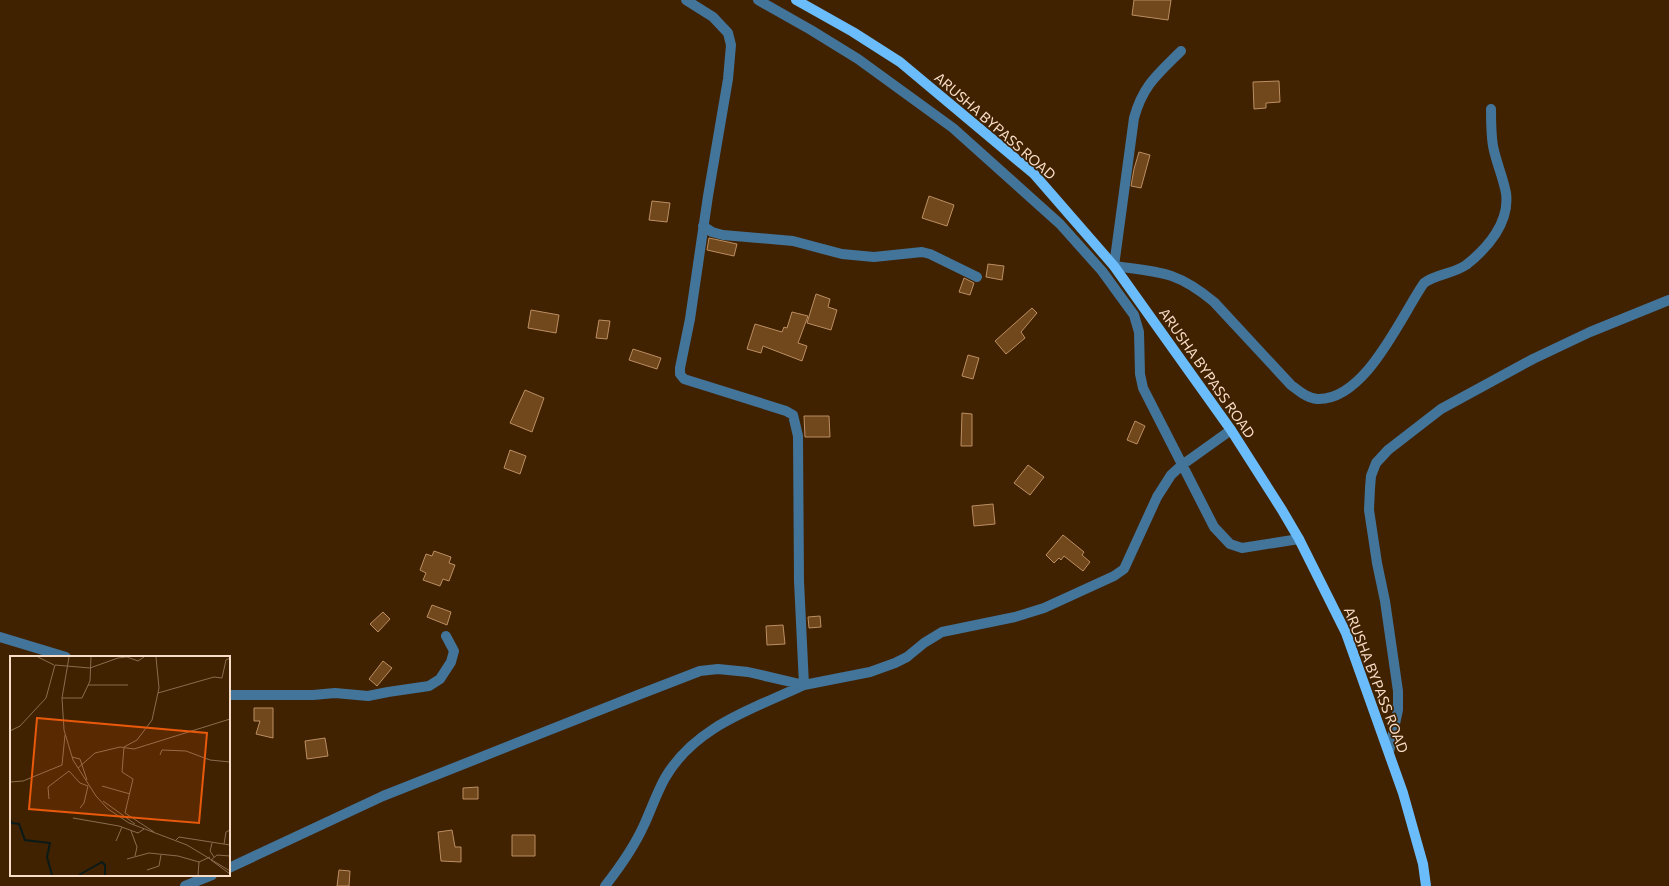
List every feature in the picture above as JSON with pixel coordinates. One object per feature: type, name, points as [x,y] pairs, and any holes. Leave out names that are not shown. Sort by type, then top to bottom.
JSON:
[{"type":"main road","name":"ARUSHA BYPASS ROAD","points":[[796,0],[853,32],[900,62],[1034,174],[1114,266],[1231,430],[1282,510],[1346,633],[1403,793],[1423,864],[1426,886]]},
{"type":"street","points":[[686,0],[713,17],[728,33],[731,45],[728,79],[680,374],[684,379],[786,411],[793,415],[798,436],[799,581],[804,685]]},
{"type":"street","points":[[758,0],[858,59],[953,128],[1060,224],[1102,271],[1134,315],[1139,332],[1140,374],[1143,388],[1214,527],[1230,544],[1242,548],[1298,539]]},
{"type":"street","points":[[1181,51],[1152,79],[1144,91],[1136,111],[1114,266],[1158,271],[1185,281],[1214,302],[1291,385],[1303,394],[1317,399],[1339,395],[1353,385],[1381,353],[1424,283],[1431,277],[1464,266],[1479,253],[1502,223],[1506,213],[1506,194],[1493,146],[1491,109]]},
{"type":"street","points":[[703,226],[712,232],[723,235],[792,241],[842,254],[874,257],[922,252],[930,254],[977,277]]},
{"type":"street","points":[[1388,752],[1398,710],[1398,691],[1385,601],[1377,563],[1369,510],[1370,482],[1376,463],[1388,450],[1441,409],[1540,356],[1590,332],[1669,300]]},
{"type":"street","points":[[605,886],[627,857],[643,827],[665,778],[677,760],[692,745],[716,726],[804,685],[870,672],[895,663],[907,657],[924,643],[942,632],[1015,617],[1044,608],[1114,576],[1124,569],[1157,497],[1171,475],[1182,465],[1231,430]]},
{"type":"street","points":[[230,695],[313,695],[335,693],[368,696],[429,686],[440,679],[451,662],[454,651],[446,636]]},
{"type":"street","points":[[0,637],[63,656]]},
{"type":"street","points":[[230,868],[383,796],[700,671],[718,669],[748,672],[804,685]]},
{"type":"street","points":[[185,886],[210,876]]},
{"type":"building","points":[[1134,0],[1171,0],[1168,20],[1132,15]]},
{"type":"building","points":[[1279,81],[1280,102],[1266,103],[1266,108],[1254,109],[1253,82]]},
{"type":"building","points":[[1139,152],[1150,155],[1141,188],[1131,186]]},
{"type":"building","points":[[929,196],[954,205],[947,226],[922,218]]},
{"type":"building","points":[[652,201],[670,203],[667,222],[649,220]]},
{"type":"building","points":[[709,238],[737,244],[734,256],[707,250]]},
{"type":"building","points":[[988,264],[1004,266],[1002,280],[986,277]]},
{"type":"building","points":[[964,278],[974,283],[970,295],[959,292]]},
{"type":"building","points":[[816,294],[830,299],[828,307],[837,310],[831,330],[807,323]]},
{"type":"building","points":[[1032,308],[1037,313],[1021,332],[1025,338],[1006,354],[995,341]]},
{"type":"building","points":[[531,310],[559,315],[556,333],[528,328]]},
{"type":"building","points":[[792,312],[808,316],[798,343],[807,346],[802,361],[763,346],[761,353],[747,349],[755,324],[782,332],[784,327],[787,328]]},
{"type":"building","points":[[599,320],[610,321],[607,339],[596,338]]},
{"type":"building","points":[[633,349],[661,358],[657,369],[629,360]]},
{"type":"building","points":[[968,355],[979,358],[973,379],[962,376]]},
{"type":"building","points":[[525,390],[544,398],[532,432],[510,423]]},
{"type":"building","points":[[962,413],[972,414],[972,446],[961,446]]},
{"type":"building","points":[[804,416],[829,416],[830,437],[805,437]]},
{"type":"building","points":[[1135,421],[1145,426],[1137,444],[1127,440]]},
{"type":"building","points":[[510,450],[526,456],[520,474],[504,468]]},
{"type":"building","points":[[1028,465],[1044,477],[1030,495],[1014,483]]},
{"type":"building","points":[[993,504],[995,524],[974,526],[972,506]]},
{"type":"building","points":[[1063,535],[1084,552],[1082,555],[1090,562],[1083,571],[1064,556],[1061,560],[1059,558],[1054,563],[1046,555]]},
{"type":"building","points":[[434,551],[451,557],[449,563],[455,565],[449,581],[443,579],[440,586],[423,580],[426,573],[420,570],[426,554],[432,556]]},
{"type":"building","points":[[432,605],[451,612],[447,625],[427,617]]},
{"type":"building","points":[[383,612],[390,619],[378,632],[370,624]]},
{"type":"building","points":[[820,616],[821,627],[809,628],[808,617]]},
{"type":"building","points":[[783,625],[785,644],[767,645],[766,626]]},
{"type":"building","points":[[383,661],[392,668],[377,686],[369,679]]},
{"type":"building","points":[[254,708],[273,708],[273,738],[256,734],[260,721],[254,721]]},
{"type":"building","points":[[325,738],[328,756],[307,759],[305,741]]},
{"type":"building","points":[[478,787],[478,799],[463,799],[463,788]]},
{"type":"building","points":[[452,830],[455,847],[461,847],[461,862],[441,861],[438,832]]},
{"type":"building","points":[[512,835],[535,835],[535,856],[512,856]]},
{"type":"building","points":[[339,870],[350,871],[349,886],[337,886]]}]
